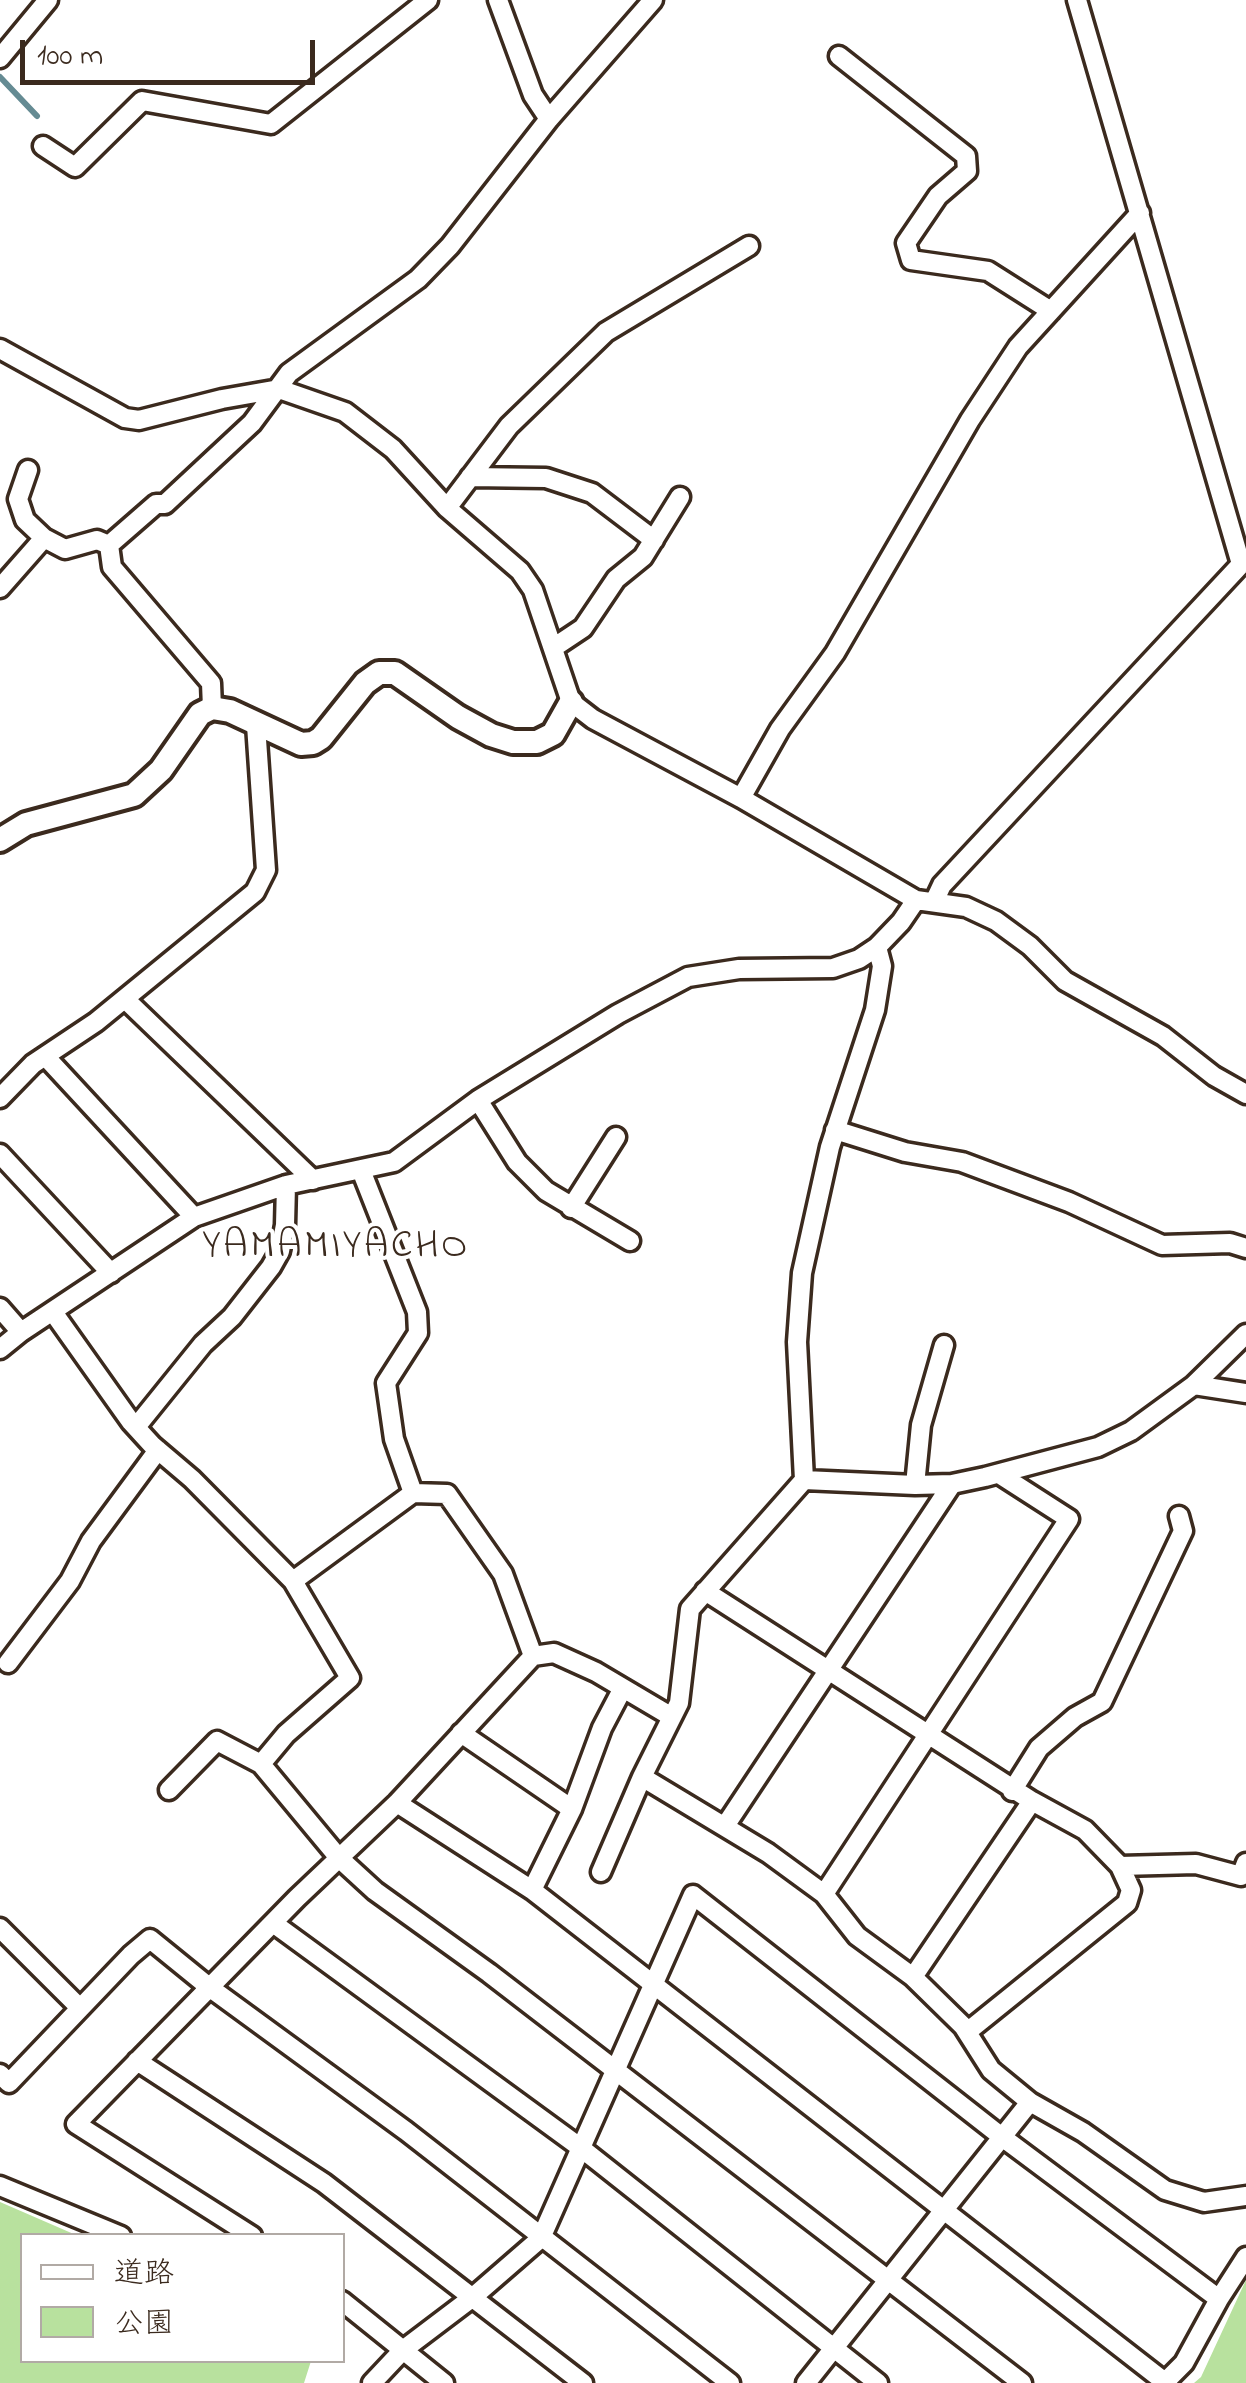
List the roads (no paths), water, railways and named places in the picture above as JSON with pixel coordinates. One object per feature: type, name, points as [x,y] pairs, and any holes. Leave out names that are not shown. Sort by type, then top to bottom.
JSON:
[{"type":"street","points":[[0,58],[48,0]]},
{"type":"street","points":[[43,146],[75,167],[142,101],[270,124],[428,0]]},
{"type":"street","points":[[498,0],[533,95],[549,119]]},
{"type":"street","points":[[109,545],[156,504],[165,504],[252,423],[289,373],[418,279],[450,246],[549,119],[653,0]]},
{"type":"street","points":[[0,1350],[194,1217],[286,1185],[394,1162],[478,1100],[688,976],[739,969],[833,968],[876,948],[942,885],[1243,561],[1077,0]]},
{"type":"street","points":[[840,56],[966,156],[968,170],[938,196],[906,243],[911,260],[988,272],[1050,312]]},
{"type":"street","points":[[741,798],[780,729],[836,653],[970,420],[1018,347],[1140,213]]},
{"type":"street","points":[[447,508],[510,426],[606,332],[749,246]]},
{"type":"street","points":[[0,349],[109,410],[139,420],[222,398],[279,390],[345,412],[393,449],[447,508],[520,571],[533,590],[571,702],[593,719],[925,901],[966,906],[996,922],[1030,946],[1066,981],[1163,1036],[1214,1076],[1246,1094]]},
{"type":"street","points":[[28,470],[18,499],[25,520],[44,538],[65,548],[96,540],[109,545]]},
{"type":"street","points":[[470,477],[546,478],[592,493],[654,540]]},
{"type":"street","points":[[552,648],[583,628],[616,579],[642,557],[680,497]]},
{"type":"street","points":[[0,588],[44,538]]},
{"type":"street","points":[[109,545],[112,567],[211,683],[212,708]]},
{"type":"street","points":[[0,840],[26,824],[134,795],[161,770],[200,714],[212,708],[230,711],[301,744],[313,743],[365,684],[379,673],[395,673],[491,735],[513,742],[537,742],[553,734],[571,702]]},
{"type":"street","points":[[0,1098],[45,1056],[125,999],[247,899],[262,880],[266,870],[256,724]]},
{"type":"street","points":[[601,1872],[679,1703],[690,1609],[804,1480],[797,1342],[802,1272],[835,1130],[875,1010],[882,966],[876,948]]},
{"type":"street","points":[[125,999],[313,1180]]},
{"type":"street","points":[[45,1056],[194,1217]]},
{"type":"street","points":[[478,1100],[516,1162],[546,1191],[630,1241]]},
{"type":"street","points":[[835,1130],[905,1152],[962,1162],[1069,1202],[1162,1245],[1230,1243],[1246,1248]]},
{"type":"street","points":[[571,1208],[616,1137]]},
{"type":"street","points":[[0,1154],[110,1272]]},
{"type":"street","points":[[361,1170],[417,1312],[418,1333],[386,1382],[394,1439],[413,1493]]},
{"type":"street","points":[[136,1427],[272,1267],[280,1251],[286,1185]]},
{"type":"street","points":[[0,1308],[21,1332]]},
{"type":"street","points":[[52,1312],[136,1427],[293,1580],[350,1678],[286,1734],[262,1764]]},
{"type":"street","points":[[804,1480],[952,1484],[1098,1447],[1131,1431],[1194,1385],[1246,1334]]},
{"type":"street","points":[[915,1485],[921,1425],[944,1345]]},
{"type":"street","points":[[1194,1385],[1246,1393]]},
{"type":"street","points":[[8,1663],[70,1581],[91,1541],[158,1450]]},
{"type":"street","points":[[824,1894],[1069,1518],[1000,1474]]},
{"type":"street","points":[[724,1826],[952,1484]]},
{"type":"street","points":[[293,1580],[413,1493],[447,1494],[503,1574],[533,1656]]},
{"type":"street","points":[[1012,1791],[1039,1748],[1102,1702],[1183,1531],[1179,1516]]},
{"type":"street","points":[[705,1591],[1012,1791],[1085,1830],[1120,1866],[1131,1890],[1127,1903],[967,2032]]},
{"type":"street","points":[[247,2233],[76,2124],[209,1987],[398,1803],[533,1656],[554,1653],[596,1672],[672,1717]]},
{"type":"street","points":[[532,1890],[572,1809],[602,1728],[623,1688]]},
{"type":"street","points":[[461,1733],[572,1809]]},
{"type":"street","points":[[169,1790],[217,1741],[262,1764],[339,1858],[375,1891],[616,2070],[1022,2383]]},
{"type":"street","points":[[642,1777],[724,1826],[824,1894],[858,1936],[913,1977],[967,2032],[991,2070],[1030,2102],[1082,2132],[1165,2190],[1204,2202],[1226,2202],[1246,2196]]},
{"type":"street","points":[[913,1977],[1032,1802]]},
{"type":"street","points":[[398,1803],[532,1890],[1164,2382],[1184,2363],[1218,2298],[1246,2257]]},
{"type":"street","points":[[1120,1866],[1196,1864],[1242,1876],[1246,1863]]},
{"type":"street","points":[[372,2383],[403,2350],[474,2297],[541,2238],[693,1895],[1002,2137],[1218,2298]]},
{"type":"street","points":[[273,1924],[581,2148],[878,2383]]},
{"type":"street","points":[[0,1928],[80,2008]]},
{"type":"street","points":[[0,2074],[9,2083],[150,1939],[406,2131],[730,2383]]},
{"type":"street","points":[[137,2061],[324,2183],[583,2383]]},
{"type":"street","points":[[806,2383],[1030,2102]]},
{"type":"street","points":[[0,2186],[114,2233]]},
{"type":"street","points":[[345,2303],[444,2383]]},
{"type":"waterway","points":[[0,77],[37,116]]},
{"type":"district","name":"YAMAMIYACHO","points":[[336,1249]]}]
